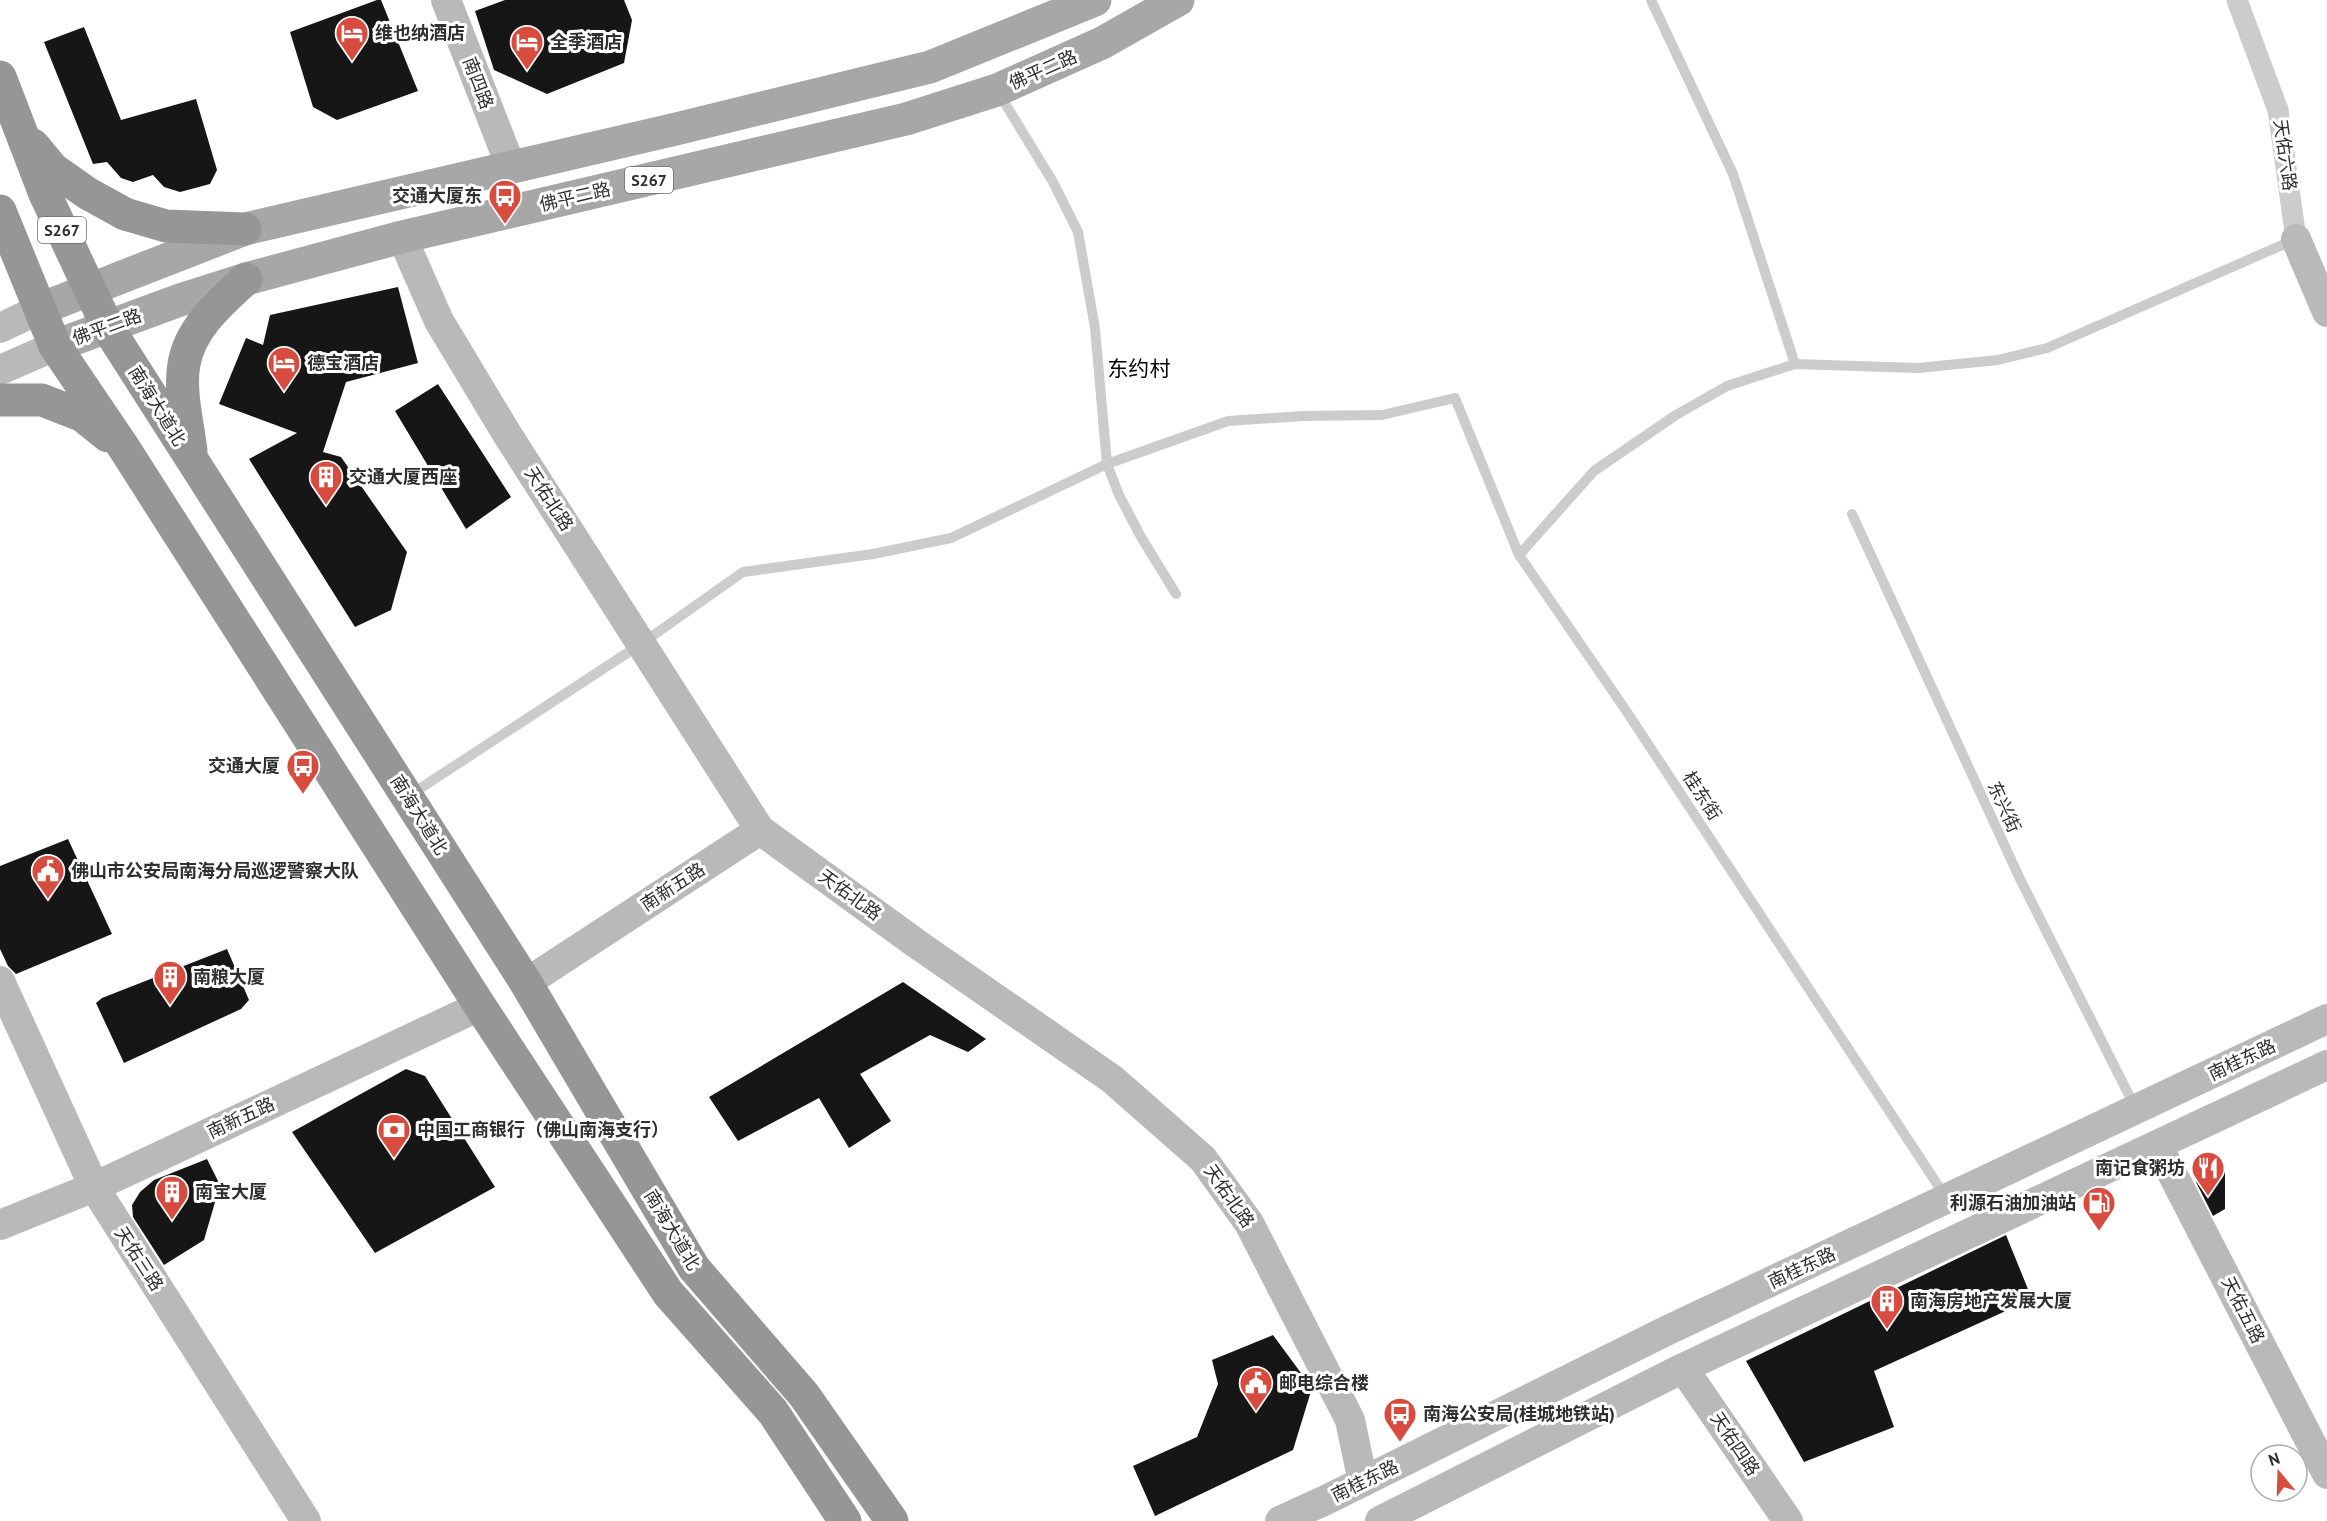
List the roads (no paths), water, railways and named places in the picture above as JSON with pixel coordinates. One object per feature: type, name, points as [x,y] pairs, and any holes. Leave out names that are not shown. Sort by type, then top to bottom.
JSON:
[{"type":"highway","name":"南海大道北","points":[[0,77],[45,194],[108,328],[526,983],[694,1268],[804,1395],[892,1521]]},
{"type":"highway","points":[[20,130],[53,169],[87,193],[125,214],[166,226],[245,229]]},
{"type":"highway","name":"南海大道北","points":[[0,211],[55,346],[124,448],[480,1006],[668,1293],[773,1412],[845,1521]]},
{"type":"highway","points":[[193,462],[184,400],[184,363],[196,332],[246,279]]},
{"type":"highway","points":[[0,400],[42,400],[84,416],[124,448]]},
{"type":"main road","points":[[40,309],[245,229],[930,67],[1095,0]]},
{"type":"main road","name":"佛平二路","points":[[55,346],[180,300],[246,279],[402,237],[906,119],[997,90],[1102,43],[1178,0]]},
{"type":"street","name":"南四路","points":[[446,0],[511,167]]},
{"type":"street","name":"天佑六路","points":[[2237,0],[2278,110],[2296,239],[2327,312]]},
{"type":"street","name":"天佑北路","points":[[402,237],[439,321],[507,434],[760,830],[917,944],[1112,1079],[1203,1159],[1249,1223],[1350,1420],[1363,1482]]},
{"type":"street","points":[[0,328],[40,309]]},
{"type":"street","name":"佛平二路","points":[[0,370],[55,346]]},
{"type":"street","name":"南新五路","points":[[526,983],[760,830]]},
{"type":"street","name":"天佑三路","points":[[0,981],[94,1187],[306,1521]]},
{"type":"street","name":"南新五路","points":[[0,1225],[94,1187],[480,1006]]},
{"type":"street","name":"南桂东路","points":[[1280,1521],[1666,1331],[2327,1019]]},
{"type":"street","points":[[1380,1521],[1683,1368],[2327,1065]]},
{"type":"street","name":"天佑五路","points":[[2158,1146],[2327,1474]]},
{"type":"street","name":"天佑四路","points":[[1683,1368],[1788,1521]]},
{"type":"lane","points":[[1651,0],[1733,174],[1795,364]]},
{"type":"lane","points":[[997,90],[1053,182],[1078,232],[1095,328],[1107,464],[1119,495],[1141,537],[1176,594]]},
{"type":"lane","points":[[1519,555],[1594,471],[1676,415],[1727,386],[1795,364],[1918,368],[1998,360],[2047,348],[2296,239]]},
{"type":"lane","name":"桂东街","points":[[1107,464],[1228,421],[1303,416],[1382,415],[1455,398],[1519,555],[1625,709],[1947,1200]]},
{"type":"lane","points":[[407,797],[641,644],[743,572],[873,554],[951,538],[1107,464]]},
{"type":"lane","name":"东兴街","points":[[1851,514],[2020,879],[2136,1110]]},
{"type":"place","name":"维也纳酒店","points":[[352,62]]},
{"type":"place","name":"全季酒店","points":[[527,71]]},
{"type":"place","name":"交通大厦东","points":[[505,225]]},
{"type":"place","name":"德宝酒店","points":[[284,392]]},
{"type":"place","name":"交通大厦西座","points":[[326,506]]},
{"type":"place","name":"交通大厦","points":[[303,795]]},
{"type":"place","name":"佛山市公安局南海分局巡逻警察大队","points":[[48,900]]},
{"type":"place","name":"南粮大厦","points":[[170,1006]]},
{"type":"place","name":"中国工商银行（佛山南海支行）","points":[[394,1159]]},
{"type":"place","name":"南记食粥坊","points":[[2208,1197]]},
{"type":"place","name":"南宝大厦","points":[[172,1221]]},
{"type":"place","name":"利源石油加油站","points":[[2099,1232]]},
{"type":"place","name":"南海房地产发展大厦","points":[[1887,1330]]},
{"type":"place","name":"邮电综合楼","points":[[1256,1412]]},
{"type":"place","name":"南海公安局(桂城地铁站)","points":[[1400,1443]]},
{"type":"district","name":"东约村","points":[[1139,369]]}]
